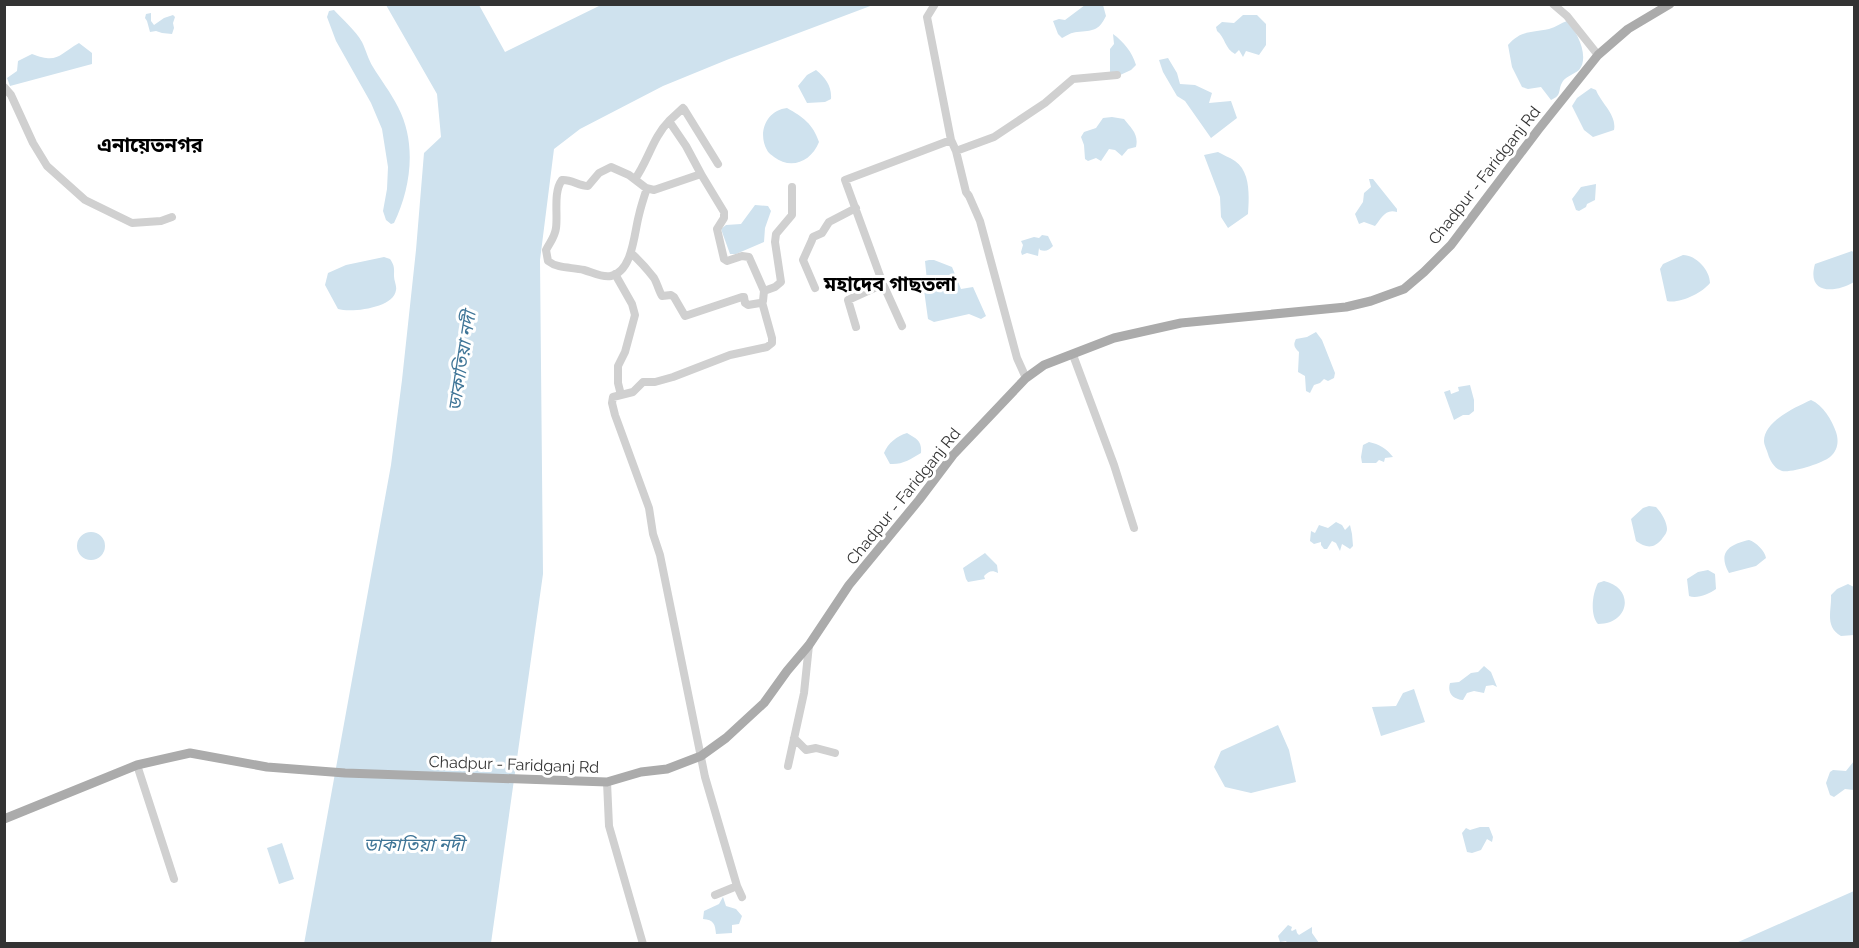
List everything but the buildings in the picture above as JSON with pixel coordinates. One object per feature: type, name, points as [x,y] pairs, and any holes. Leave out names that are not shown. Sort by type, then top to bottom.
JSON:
[{"type":"main road","name":"Chadpur - Faridganj Rd","points":[[137,765],[190,753],[267,767],[345,773],[607,782],[641,772],[667,769],[701,756],[726,738],[764,703],[809,645],[849,585],[919,500],[953,454],[1026,378],[1044,365],[1114,338],[1181,323],[1346,307],[1371,302],[1404,289],[1451,245],[1598,55],[1628,29],[1670,4]]},
{"type":"main road","points":[[4,819],[137,765]]},
{"type":"street","points":[[935,4],[927,17],[951,140],[966,192],[980,221],[1017,358],[1026,378]]},
{"type":"street","points":[[1553,4],[1567,16],[1598,55]]},
{"type":"street","points":[[956,151],[994,137],[1045,103],[1073,79],[1117,75]]},
{"type":"street","points":[[4,87],[11,95],[33,143],[47,166],[85,200],[132,223],[172,218]]},
{"type":"street","points":[[635,179],[643,168],[656,140],[669,121],[683,108],[718,164]]},
{"type":"street","points":[[669,121],[724,212],[724,218],[717,229],[724,259],[727,261],[742,256],[749,257],[764,291],[762,302],[772,343],[767,347],[730,355],[673,377],[655,382],[643,382],[633,392],[613,397],[612,403],[649,508],[705,777],[742,897]]},
{"type":"street","points":[[902,326],[883,284],[845,180],[951,140]]},
{"type":"street","points":[[647,188],[638,217],[631,254],[626,264],[615,274],[603,276],[557,266],[548,261],[546,250],[556,230],[559,184],[562,180],[588,186],[599,173],[611,167],[654,190],[700,174]]},
{"type":"street","points":[[764,291],[781,282],[774,242],[776,234],[792,214],[792,187]]},
{"type":"street","points":[[815,288],[803,260],[812,240],[822,233],[829,222],[856,208]]},
{"type":"street","points":[[631,254],[641,262],[654,279],[662,296],[674,297],[685,316],[742,297],[748,305],[762,302]]},
{"type":"street","points":[[615,274],[632,304],[635,315],[625,352],[618,366],[618,384],[621,395]]},
{"type":"street","points":[[856,327],[848,300],[883,284]]},
{"type":"street","points":[[1073,355],[1114,465],[1134,528]]},
{"type":"street","points":[[788,766],[804,693],[809,645]]},
{"type":"street","points":[[795,738],[806,750],[816,748],[835,753]]},
{"type":"street","points":[[137,765],[174,879]]},
{"type":"street","points":[[607,782],[609,826],[643,944]]},
{"type":"street","points":[[715,895],[737,886]]},
{"type":"water","name":"ডাকাতিয়া নদী","points":[[386,5],[479,5],[505,52],[601,5],[873,5],[663,86],[580,129],[554,149],[540,260],[543,574],[491,943],[304,944],[391,465],[416,250],[424,153],[441,137],[437,94]]},
{"type":"water","points":[[1085,5],[1103,5],[1106,16],[1103,21],[1094,29],[1073,33],[1062,38],[1053,21],[1065,20]]},
{"type":"water","points":[[334,10],[362,42],[371,64],[395,102],[408,135],[410,165],[408,180],[400,209],[394,223],[391,224],[386,220],[383,211],[388,167],[382,129],[371,103],[336,41],[327,17],[329,11]]},
{"type":"water","points":[[151,13],[151,21],[154,25],[164,18],[173,15],[175,17],[172,34],[150,32],[145,18],[146,14]]},
{"type":"water","points":[[1243,15],[1257,15],[1266,24],[1266,45],[1259,55],[1246,51],[1243,57],[1239,50],[1235,54],[1217,31],[1216,27],[1222,22],[1234,23]]},
{"type":"water","points":[[1567,21],[1581,44],[1582,65],[1579,70],[1563,81],[1558,94],[1551,100],[1541,87],[1528,89],[1522,87],[1512,67],[1508,45],[1522,34],[1549,29]]},
{"type":"water","points":[[1113,34],[1127,48],[1136,65],[1118,76],[1110,73],[1110,49],[1114,44]]},
{"type":"water","points":[[79,43],[92,53],[92,64],[10,86],[7,78],[17,71],[18,61],[32,54],[47,58],[57,57]]},
{"type":"water","points":[[1168,58],[1177,73],[1180,84],[1195,85],[1212,93],[1209,103],[1231,101],[1237,118],[1211,138],[1185,101],[1177,96],[1163,72],[1159,60]]},
{"type":"water","points":[[816,70],[828,83],[831,99],[825,102],[807,103],[798,86],[807,75]]},
{"type":"water","points":[[1591,88],[1596,90],[1611,114],[1614,125],[1614,130],[1593,137],[1584,130],[1572,106],[1577,98]]},
{"type":"water","points":[[787,108],[807,122],[814,130],[819,142],[811,155],[800,162],[780,161],[769,153],[764,143],[764,129],[769,117]]},
{"type":"water","points":[[1103,118],[1124,119],[1129,125],[1135,135],[1136,147],[1128,149],[1122,156],[1115,150],[1109,149],[1101,161],[1096,158],[1088,161],[1085,159],[1081,137],[1084,132],[1096,128]]},
{"type":"water","points":[[1218,152],[1240,166],[1248,185],[1248,214],[1228,228],[1221,217],[1220,197],[1204,155]]},
{"type":"water","points":[[1369,179],[1373,179],[1397,209],[1397,212],[1386,213],[1375,226],[1364,222],[1359,224],[1355,214],[1363,202],[1364,193],[1371,187]]},
{"type":"water","points":[[1596,184],[1595,200],[1579,211],[1576,210],[1572,199],[1581,187]]},
{"type":"water","points":[[755,205],[768,206],[771,211],[765,228],[764,242],[736,254],[730,254],[721,229],[726,225],[741,224]]},
{"type":"water","points":[[1042,235],[1048,236],[1053,246],[1049,250],[1039,248],[1038,256],[1027,253],[1022,255],[1021,241],[1034,237],[1039,238]]},
{"type":"water","points":[[1852,251],[1854,253],[1854,282],[1831,289],[1819,286],[1813,274],[1815,264]]},
{"type":"water","points":[[1683,255],[1701,264],[1708,273],[1710,283],[1690,297],[1678,301],[1667,301],[1660,269],[1663,264]]},
{"type":"water","points":[[384,257],[390,259],[393,266],[396,288],[394,296],[372,308],[338,309],[325,285],[328,273],[346,265]]},
{"type":"water","points":[[929,260],[952,267],[961,289],[973,287],[986,316],[981,319],[969,314],[934,322],[928,319],[924,281],[927,281],[925,261]]},
{"type":"water","points":[[1316,332],[1322,340],[1335,373],[1334,378],[1328,381],[1324,379],[1314,385],[1310,393],[1306,391],[1305,376],[1298,372],[1299,352],[1294,344],[1296,339]]},
{"type":"water","points":[[1470,385],[1474,411],[1454,420],[1444,392],[1450,390],[1451,394],[1459,391],[1458,387]]},
{"type":"water","points":[[1811,400],[1823,409],[1832,423],[1837,435],[1836,448],[1830,457],[1814,465],[1787,471],[1779,470],[1769,457],[1764,443],[1765,434],[1775,421]]},
{"type":"water","points":[[907,433],[918,441],[921,453],[902,463],[890,464],[884,453],[886,449],[893,440]]},
{"type":"water","points":[[1369,442],[1382,447],[1393,457],[1385,458],[1384,462],[1379,460],[1376,463],[1362,463],[1363,445]]},
{"type":"water","points":[[1656,507],[1662,514],[1667,529],[1656,545],[1650,546],[1636,541],[1631,519],[1643,508]]},
{"type":"water","points":[[1336,522],[1345,530],[1350,525],[1353,546],[1350,549],[1342,544],[1340,551],[1336,543],[1332,541],[1327,549],[1324,549],[1321,542],[1314,544],[1310,541],[1311,531],[1315,533],[1319,525],[1328,528]]},
{"type":"water","points":[[91,532],[101,536],[105,546],[101,556],[91,560],[81,556],[77,546],[81,536]]},
{"type":"water","points":[[1749,540],[1760,547],[1766,558],[1756,566],[1729,573],[1724,560],[1727,550]]},
{"type":"water","points":[[985,553],[997,565],[998,573],[987,573],[984,576],[985,579],[968,582],[963,568]]},
{"type":"water","points":[[1708,570],[1715,574],[1716,589],[1703,596],[1689,596],[1687,579],[1698,572]]},
{"type":"water","points":[[1604,581],[1621,591],[1625,605],[1617,618],[1598,624],[1593,610],[1593,598],[1598,583]]},
{"type":"water","points":[[1848,584],[1854,587],[1854,635],[1841,636],[1831,623],[1831,595]]},
{"type":"water","points":[[1484,666],[1491,672],[1497,687],[1486,686],[1484,693],[1474,691],[1467,693],[1463,700],[1452,695],[1449,690],[1450,683],[1459,682],[1471,673],[1478,672]]},
{"type":"water","points":[[1414,689],[1425,722],[1381,736],[1372,707],[1396,706],[1403,693]]},
{"type":"water","points":[[1278,725],[1289,750],[1296,782],[1251,793],[1225,787],[1214,767],[1221,751]]},
{"type":"water","points":[[1854,761],[1854,790],[1845,789],[1834,797],[1830,795],[1826,783],[1830,772],[1833,770],[1846,771]]},
{"type":"water","points":[[1489,827],[1493,837],[1492,842],[1487,839],[1481,850],[1467,852],[1462,833],[1466,828],[1470,830]]},
{"type":"water","points":[[282,843],[294,879],[279,884],[267,848]]},
{"type":"water","points":[[1854,891],[1854,943],[1736,943]]},
{"type":"water","points":[[723,897],[726,906],[736,909],[742,916],[739,924],[732,925],[732,933],[716,934],[713,923],[703,919],[704,911],[719,904]]},
{"type":"water","points":[[1288,925],[1292,927],[1292,931],[1296,929],[1299,935],[1312,927],[1312,933],[1319,943],[1280,942],[1278,936]]},
{"type":"district","name":"এনায়েতনগর","points":[[150,145]]},
{"type":"district","name":"মহাদেব গাছতলা","points":[[890,284]]}]
